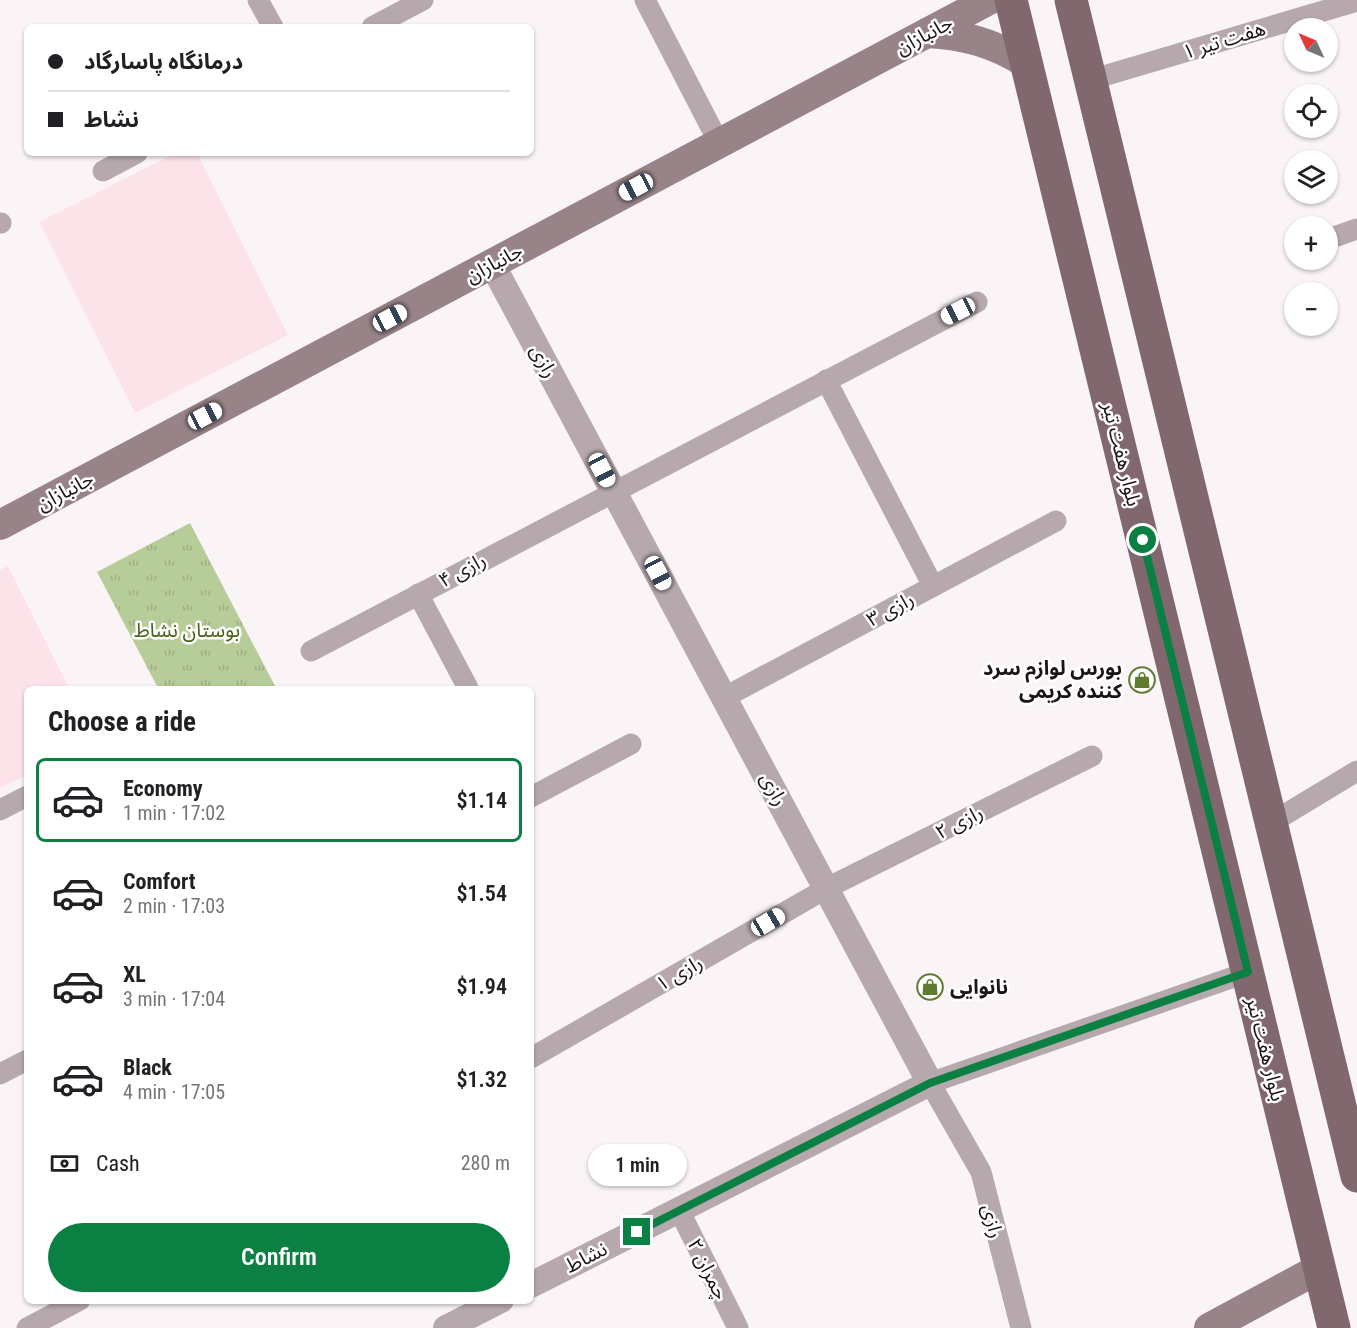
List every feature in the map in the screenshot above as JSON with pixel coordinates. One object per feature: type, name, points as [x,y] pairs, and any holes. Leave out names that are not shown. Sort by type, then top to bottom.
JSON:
[{"type":"main road","points":[[948,0],[927,33],[958,35],[983,40],[1026,63]]},
{"type":"main road","name":"جانبازان","points":[[0,525],[989,0]]},
{"type":"main road","name":"بلوار هفت تیر","points":[[1011,0],[1334,1328]]},
{"type":"main road","points":[[1071,0],[1357,1176]]},
{"type":"main road","points":[[1209,1328],[1320,1268]]},
{"type":"street","points":[[258,0],[271,24]]},
{"type":"street","points":[[378,24],[423,0]]},
{"type":"street","points":[[645,0],[719,143]]},
{"type":"street","name":"هفت تیر ۱","points":[[1090,80],[1357,1]]},
{"type":"street","points":[[104,171],[132,156]]},
{"type":"street","name":"رازی","points":[[492,264],[930,1083],[981,1172],[1021,1328]]},
{"type":"street","name":"رازی ۴","points":[[311,651],[614,490],[977,302]]},
{"type":"street","points":[[826,380],[933,586]]},
{"type":"street","name":"رازی ۳","points":[[725,698],[1056,521]]},
{"type":"street","points":[[418,594],[467,686]]},
{"type":"street","points":[[534,795],[631,744]]},
{"type":"street","name":"رازی ۲","points":[[827,888],[1092,756]]},
{"type":"street","points":[[1271,823],[1357,771]]},
{"type":"street","points":[[0,810],[24,798]]},
{"type":"street","name":"رازی ۱","points":[[534,1056],[827,888]]},
{"type":"street","points":[[930,1083],[1248,972]]},
{"type":"street","points":[[0,1074],[24,1062]]},
{"type":"street","name":"نشاط","points":[[534,1283],[930,1083]]},
{"type":"street","name":"چمران ۲","points":[[679,1210],[738,1328]]},
{"type":"street","points":[[27,1328],[72,1304]]},
{"type":"street","points":[[446,1328],[493,1304]]},
{"type":"shaded area","points":[[170,156],[198,156],[288,335],[135,413],[39,222]]},
{"type":"shaded area","points":[[8,566],[68,686],[24,686],[24,776],[0,788],[0,570]]},
{"type":"green space","name":"بوستان نشاط","points":[[190,523],[275,686],[157,686],[97,572]]},
{"type":"place","name":"بورس لوازم سرد کننده کریمی","points":[[1142,680]]},
{"type":"place","name":"نانوایی","points":[[930,987]]},
{"type":"route","points":[[637,1232],[930,1083],[1248,972],[1143,540]]}]
